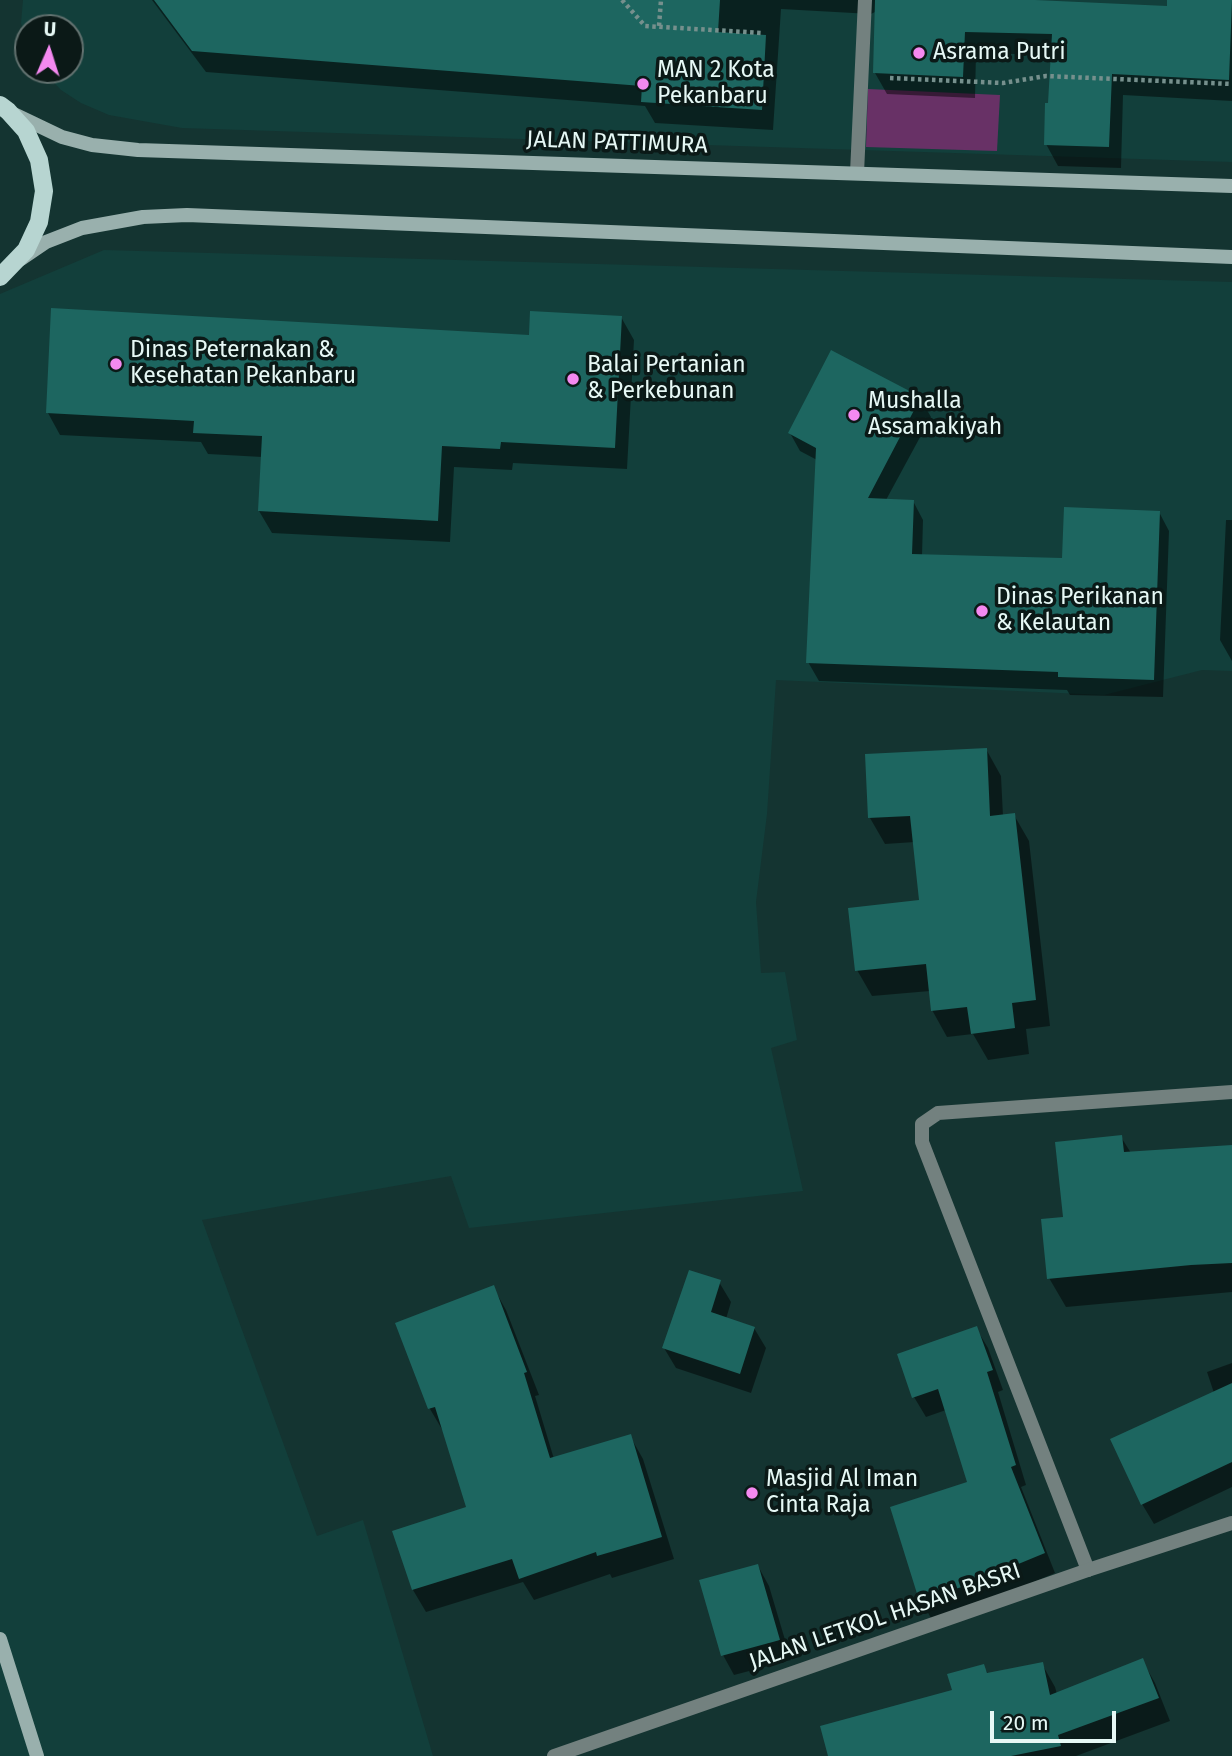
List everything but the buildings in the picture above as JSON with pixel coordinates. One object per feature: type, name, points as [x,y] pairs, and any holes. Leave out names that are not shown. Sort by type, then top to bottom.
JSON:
[{"type":"main road","name":"JALAN PATTIMURA","points":[[3,105],[35,126],[62,137],[92,145],[138,150],[1232,186]]},
{"type":"main road","points":[[0,283],[26,250],[39,222],[44,191],[39,160],[26,131],[3,105]]},
{"type":"main road","points":[[0,277],[46,242],[82,228],[143,217],[187,215],[1232,257]]},
{"type":"main road","points":[[0,1639],[37,1756]]},
{"type":"street","points":[[857,173],[865,0]]},
{"type":"street","points":[[1088,1570],[922,1142],[922,1124],[938,1112],[1232,1092]]},
{"type":"street","name":"JALAN LETKOL HASAN BASRI","points":[[554,1756],[569,1754],[1088,1570],[1232,1522]]},
{"type":"path","points":[[622,0],[645,26],[762,33]]},
{"type":"path","points":[[659,26],[661,0]]},
{"type":"path","points":[[862,77],[1003,83],[1046,76],[1232,84]]},
{"type":"shaded area","name":"MAN 2 Kota Pekanbaru","points":[[23,0],[1232,0],[1232,162],[182,128],[109,115],[81,103],[61,90],[55,84],[84,84],[84,14],[22,14]]},
{"type":"shaded area","points":[[868,89],[1000,95],[997,151],[866,147]]},
{"type":"shaded area","points":[[104,250],[1232,282],[1232,671],[1202,670],[1104,695],[776,680],[767,814],[756,902],[761,973],[785,972],[797,1040],[771,1048],[803,1191],[469,1228],[451,1176],[202,1220],[317,1536],[363,1520],[433,1756],[0,1756],[0,294]]},
{"type":"place","name":"Asrama Putri","points":[[919,53]]},
{"type":"place","name":"MAN 2 Kota Pekanbaru","points":[[643,84]]},
{"type":"place","name":"Dinas Peternakan & Kesehatan Pekanbaru","points":[[116,364]]},
{"type":"place","name":"Balai Pertanian & Perkebunan","points":[[573,379]]},
{"type":"place","name":"Mushalla Assamakiyah","points":[[854,415]]},
{"type":"place","name":"Dinas Perikanan & Kelautan","points":[[982,611]]},
{"type":"place","name":"Masjid Al Iman Cinta Raja","points":[[752,1493]]}]
